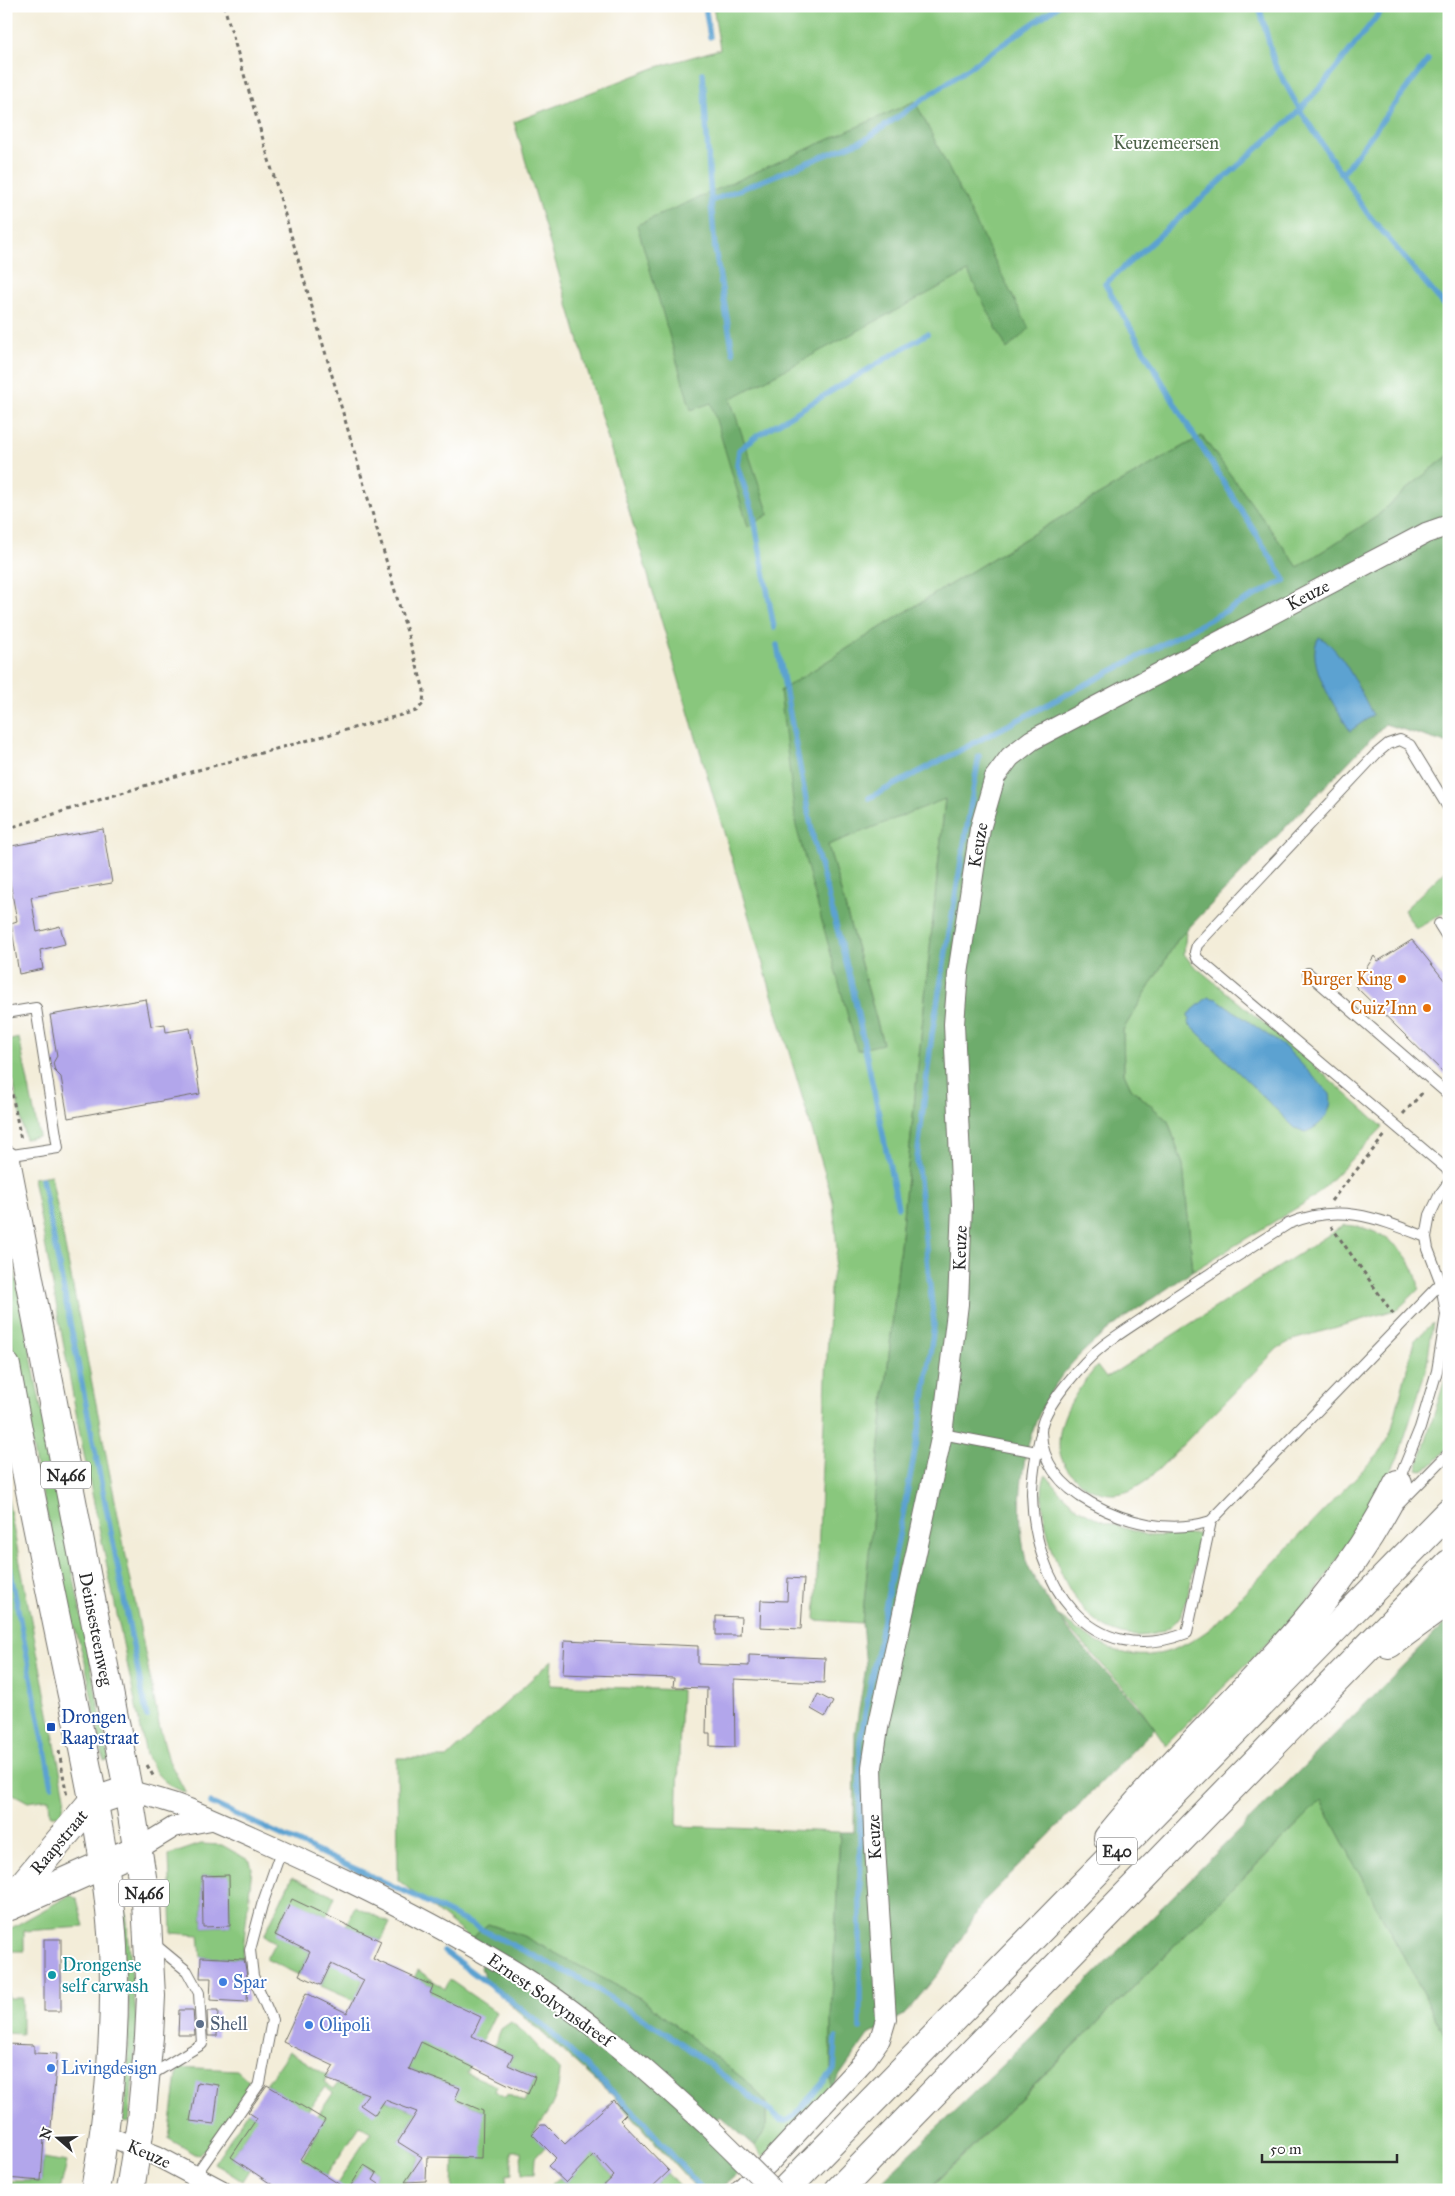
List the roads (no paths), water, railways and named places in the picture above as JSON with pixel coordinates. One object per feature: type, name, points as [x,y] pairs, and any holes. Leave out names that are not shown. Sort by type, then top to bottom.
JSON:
[{"type":"main road","name":"Deinsesteenweg","points":[[6,1158],[128,1790],[138,1849],[149,1940],[150,1996],[146,2078],[130,2190]]},
{"type":"main road","name":"Deinsesteenweg","points":[[6,1366],[92,1802],[109,1907],[113,1974],[110,2063],[104,2135],[95,2190]]},
{"type":"main road","points":[[997,1974],[1138,1802],[1315,1614],[1368,1538],[1398,1484]]},
{"type":"main road","name":"E40","points":[[785,2190],[1449,1512]]},
{"type":"main road","name":"E40","points":[[839,2190],[1449,1564]]},
{"type":"main road","points":[[1341,1674],[1389,1645],[1449,1600]]},
{"type":"main road","points":[[92,1802],[128,1790]]},
{"type":"main road","name":"Raapstraat","points":[[6,1907],[92,1802]]},
{"type":"main road","name":"Raapstraat","points":[[6,1907],[138,1849]]},
{"type":"street","name":"Keuze","points":[[740,2190],[770,2162],[866,2059],[880,2039],[886,2019],[874,1832],[872,1766],[878,1728],[942,1434],[958,1304],[960,1263],[962,1205],[954,1024],[958,974],[980,829],[995,777],[1010,757],[1032,740],[1426,533],[1449,525]]},
{"type":"street","name":"Ernest Solvynsdreef","points":[[128,1790],[188,1808],[369,1891],[505,1965],[572,2012],[647,2070],[773,2190]]},
{"type":"street","points":[[138,1849],[174,1827],[211,1820]]},
{"type":"street","name":"Keuze","points":[[104,2135],[137,2148],[221,2190]]},
{"type":"lane","points":[[1449,809],[1410,745],[1400,740],[1388,744],[1376,754],[1197,945],[1195,952],[1197,958],[1449,1172]]},
{"type":"lane","points":[[1439,924],[1449,940]]},
{"type":"lane","points":[[1308,973],[1449,1095]]},
{"type":"lane","points":[[6,1013],[36,1008],[58,1148],[6,1158]]},
{"type":"lane","points":[[1398,1484],[1420,1428],[1437,1371],[1446,1315],[1442,1283],[1428,1249],[1426,1237],[1430,1215],[1440,1194],[1449,1182]]},
{"type":"lane","points":[[1426,1237],[1367,1216],[1329,1212],[1308,1215],[1288,1224],[1103,1346],[1074,1374],[1052,1404],[1041,1431],[1032,1493],[1038,1540],[1046,1565],[1070,1607],[1088,1626],[1111,1638],[1148,1642],[1168,1640],[1187,1633],[1211,1521],[1442,1283]]},
{"type":"lane","points":[[1041,1431],[1046,1455],[1054,1474],[1090,1503],[1146,1525],[1186,1526],[1211,1521]]},
{"type":"lane","points":[[942,1434],[1037,1452]]},
{"type":"lane","points":[[1368,1538],[1449,1453]]},
{"type":"lane","points":[[195,2176],[260,2083],[272,2020],[253,1976],[250,1950],[262,1905],[281,1851]]},
{"type":"lane","points":[[146,2078],[202,2044],[199,1993],[187,1970],[149,1940]]},
{"type":"water","points":[[1319,637],[1343,661],[1373,715],[1350,731],[1330,698],[1318,672],[1315,647]]},
{"type":"water","points":[[1208,997],[1217,999],[1286,1048],[1330,1094],[1330,1106],[1325,1118],[1321,1122],[1305,1132],[1295,1128],[1189,1024],[1188,1014]]},
{"type":"waterway","points":[[705,6],[710,37]]},
{"type":"waterway","points":[[733,353],[715,249],[711,201],[866,139],[1058,6]]},
{"type":"waterway","points":[[1259,6],[1275,65],[1300,110],[1367,213],[1449,311]]},
{"type":"waterway","points":[[869,798],[1285,580],[1182,416],[1105,284],[1294,116],[1325,82],[1385,6]]},
{"type":"waterway","points":[[1342,174],[1428,60]]},
{"type":"waterway","points":[[703,73],[711,201]]},
{"type":"waterway","points":[[774,628],[753,512],[737,465],[739,450],[755,437],[927,334]]},
{"type":"waterway","points":[[777,645],[814,842],[851,981],[898,1207]]},
{"type":"waterway","points":[[860,2029],[860,1741],[921,1419],[934,1325],[917,1160],[932,1034],[979,756]]},
{"type":"waterway","points":[[42,1179],[147,1717]]},
{"type":"waterway","points":[[6,1548],[52,1786]]},
{"type":"waterway","points":[[211,1803],[415,1896],[582,1980],[681,2043],[781,2120],[787,2121],[793,2117],[834,2070],[836,2038]]},
{"type":"waterway","points":[[444,1951],[544,2026],[639,2117],[703,2190]]},
{"type":"place","name":"Burger King","points":[[1402,979]]},
{"type":"place","name":"Cuiz'Inn","points":[[1427,1008]]},
{"type":"place","name":"Drongen Raapstraat","points":[[51,1727]]},
{"type":"place","name":"Drongense self carwash","points":[[52,1975]]},
{"type":"place","name":"Spar","points":[[223,1982]]},
{"type":"place","name":"Shell","points":[[200,2024]]},
{"type":"place","name":"Olipoli","points":[[309,2025]]},
{"type":"place","name":"Livingdesign","points":[[51,2068]]},
{"type":"park label","name":"Keuzemeersen","points":[[1166,143]]}]
